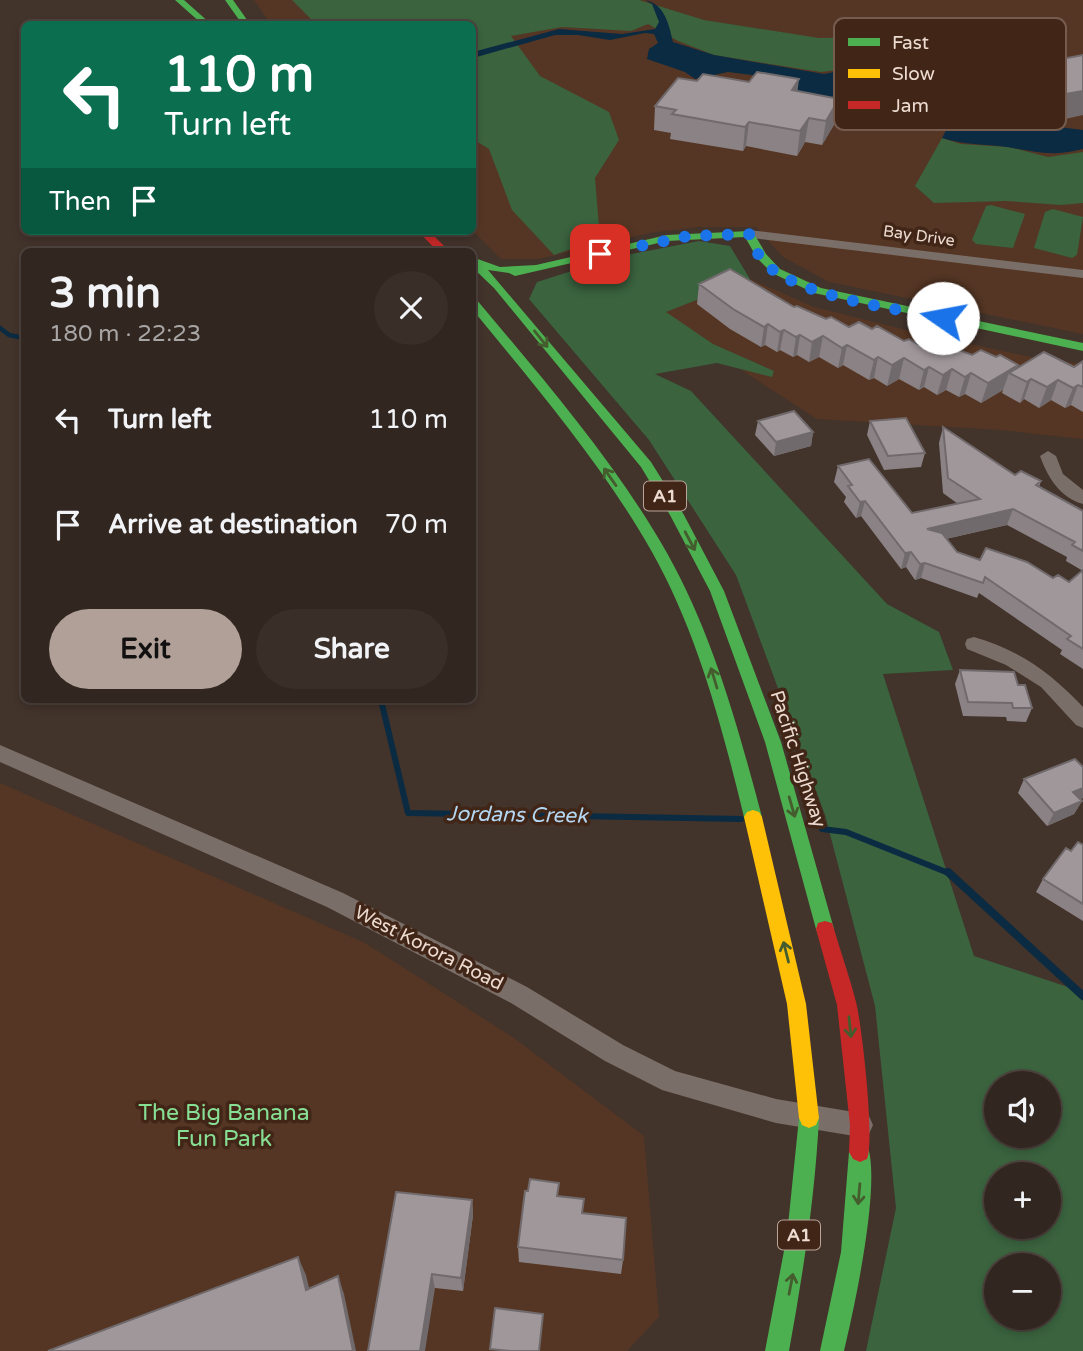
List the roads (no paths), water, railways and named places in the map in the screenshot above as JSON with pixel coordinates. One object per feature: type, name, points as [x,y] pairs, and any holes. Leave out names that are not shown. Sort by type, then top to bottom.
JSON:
[{"type":"main road","points":[[178,0],[203,21]]},
{"type":"main road","points":[[204,0],[220,21]]},
{"type":"main road","points":[[229,0],[244,21]]},
{"type":"main road","points":[[476,261],[499,270],[539,268],[667,239],[721,233],[749,234],[756,252],[768,266],[811,288],[1083,347]]},
{"type":"main road","points":[[412,235],[424,248]]},
{"type":"main road","points":[[427,235],[440,248]]},
{"type":"main road","points":[[446,235],[460,248]]},
{"type":"main road","name":"Pacific Highway","points":[[476,263],[646,465],[677,515],[717,591],[773,742],[819,897],[847,1005],[860,1125],[860,1185],[854,1243],[832,1351]]},
{"type":"main road","points":[[476,279],[493,283],[522,279],[560,265]]},
{"type":"main road","points":[[493,283],[539,268]]},
{"type":"main road","points":[[512,303],[512,287],[522,279]]},
{"type":"main road","points":[[493,283],[489,298],[507,342]]},
{"type":"main road","name":"A1","points":[[476,306],[570,420],[641,521],[679,594],[710,666],[734,744],[797,996],[806,1054],[809,1116],[806,1187],[796,1259],[777,1351]]},
{"type":"street","name":"Bay Drive","points":[[749,234],[1083,274]]},
{"type":"street","points":[[1048,456],[1056,477],[1083,499]]},
{"type":"street","points":[[974,644],[1013,660],[1048,682],[1083,720]]},
{"type":"street","name":"West Korora Road","points":[[0,752],[335,900],[508,989],[561,1019],[614,1054],[671,1082],[725,1099],[860,1125]]},
{"type":"water","points":[[645,0],[652,2],[662,11],[673,42],[714,55],[824,74],[834,72],[834,118],[760,76],[728,72],[695,79],[685,72],[647,59],[649,49],[658,43],[654,34],[645,33],[610,40],[555,35],[476,57],[476,51],[559,29],[622,34],[655,29],[659,22],[652,4]]},
{"type":"water","points":[[1066,128],[1083,130],[1083,149],[1044,153],[942,138],[946,130]]},
{"type":"waterway","name":"Jordans Creek","points":[[0,328],[9,335],[21,337]]},
{"type":"waterway","name":"Jordans Creek","points":[[382,703],[408,813],[741,819]]},
{"type":"waterway","name":"Jordans Creek","points":[[822,829],[846,832],[950,873]]},
{"type":"waterway","name":"Jordans Creek","points":[[950,873],[1083,996]]},
{"type":"park label","name":"The Big Banana Fun Park","points":[[224,1126]]}]
